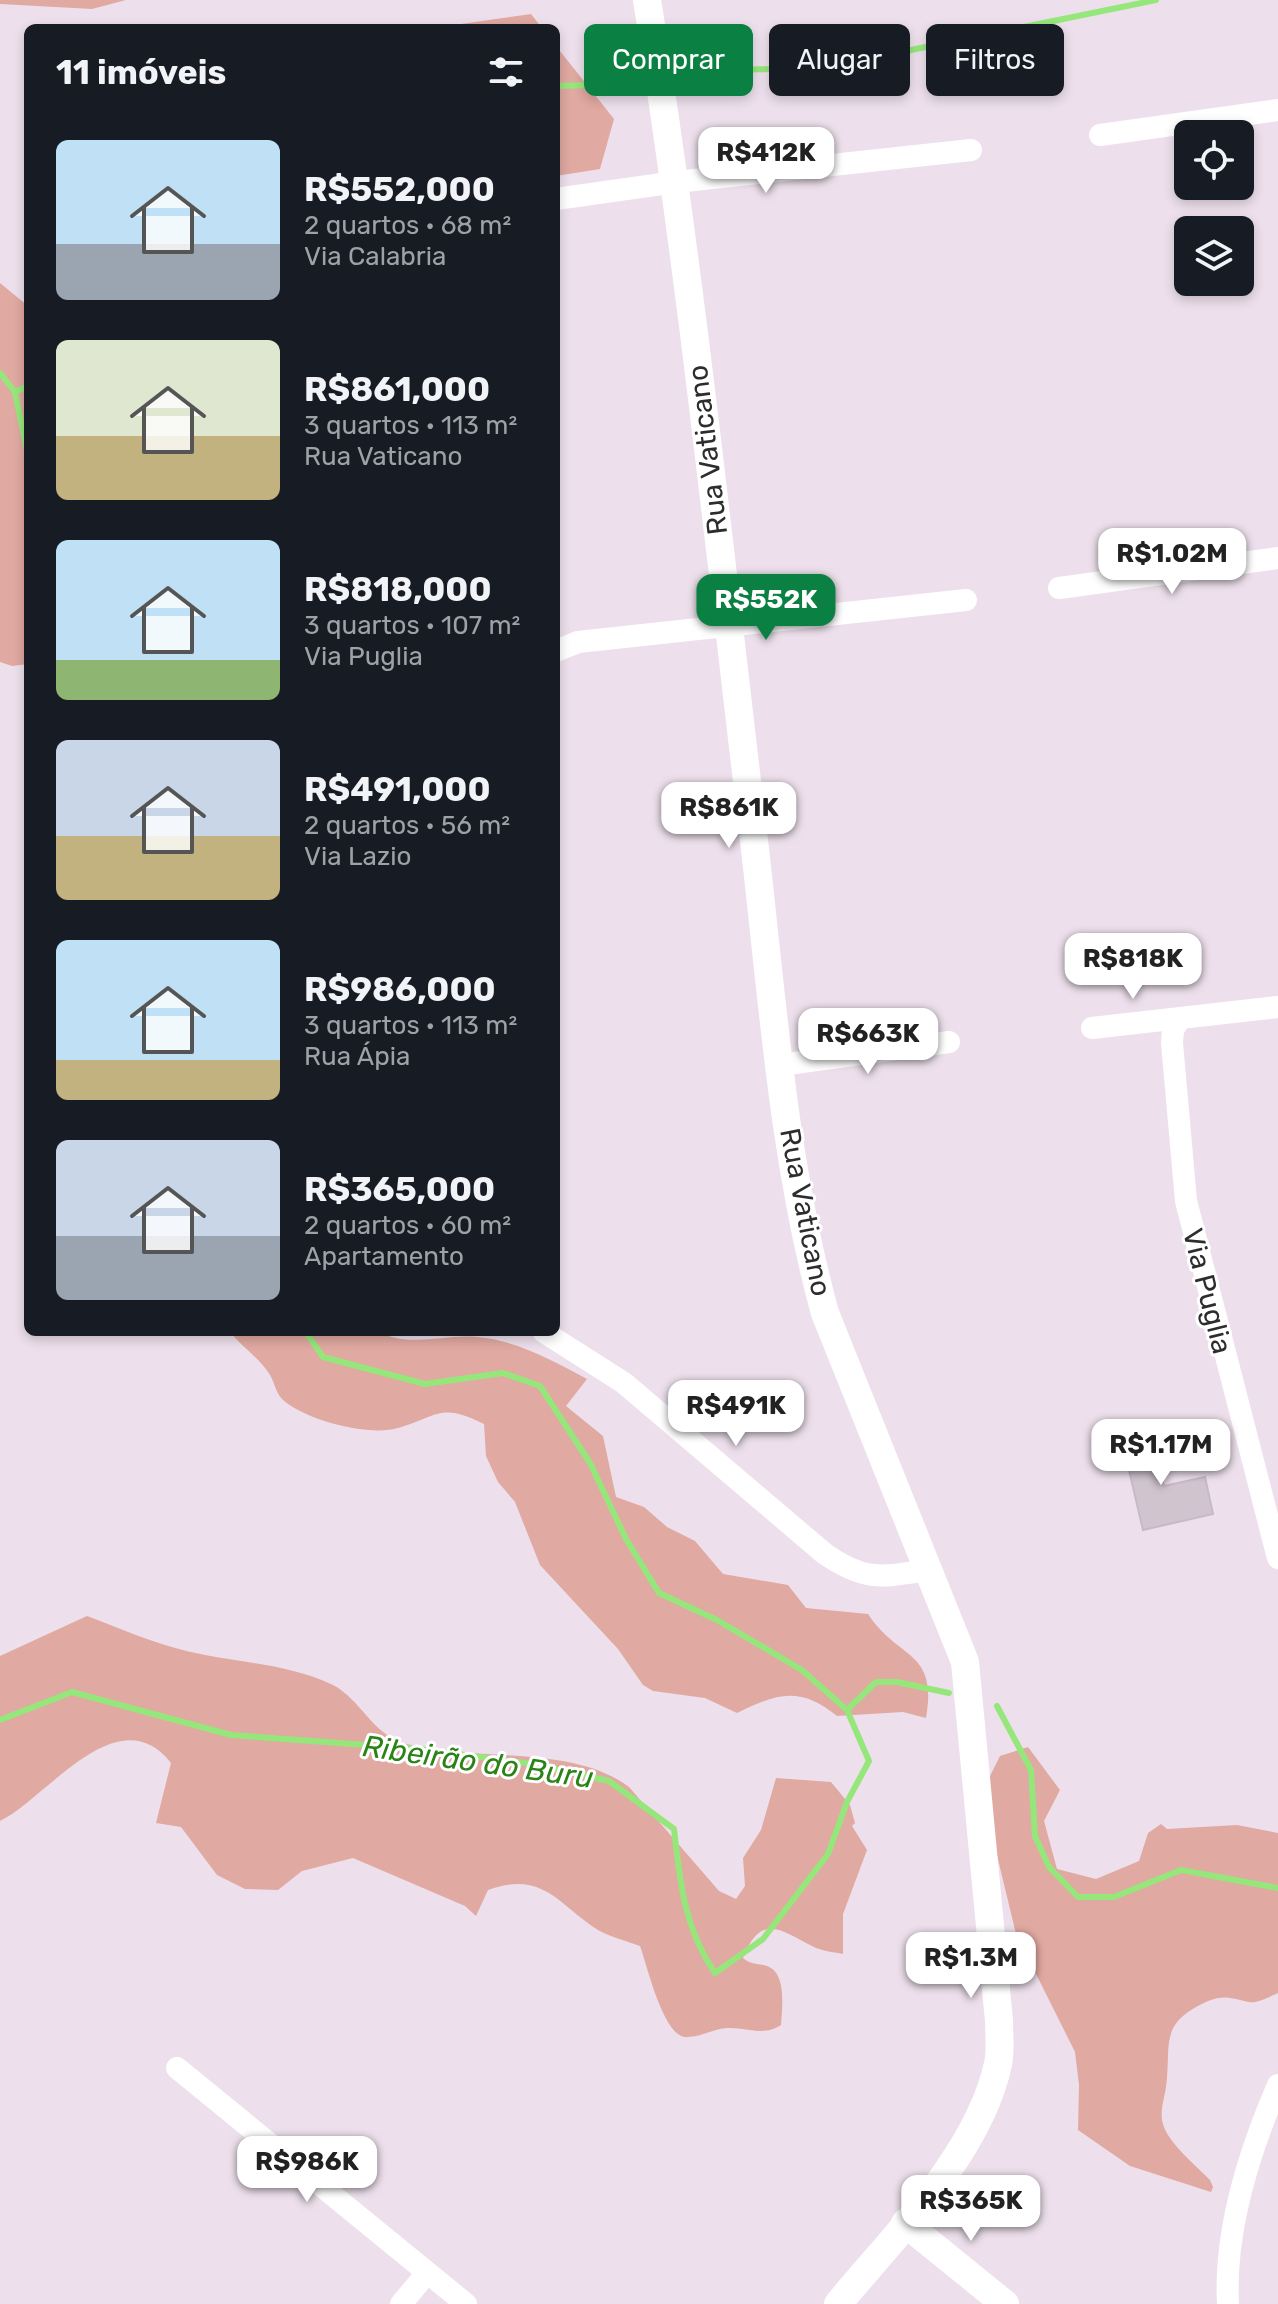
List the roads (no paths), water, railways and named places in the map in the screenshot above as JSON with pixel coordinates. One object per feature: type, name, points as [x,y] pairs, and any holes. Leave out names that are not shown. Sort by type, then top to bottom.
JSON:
[{"type":"street","name":"Rua Vaticano","points":[[647,0],[676,182],[780,1065],[808,1252],[825,1313],[965,1662],[999,2021],[999,2062],[987,2100],[957,2157],[838,2304]]},
{"type":"street","points":[[1100,135],[1278,110]]},
{"type":"street","points":[[560,198],[676,182],[971,150]]},
{"type":"street","points":[[1059,588],[1278,558]]},
{"type":"street","points":[[560,649],[578,642],[728,623],[966,600]]},
{"type":"street","points":[[1092,1028],[1278,1007]]},
{"type":"street","name":"Via Puglia","points":[[1179,1020],[1173,1030],[1172,1043],[1186,1201],[1278,1558]]},
{"type":"street","points":[[780,1065],[949,1042]]},
{"type":"street","points":[[550,1336],[624,1383],[825,1554],[853,1572],[875,1576],[929,1570]]},
{"type":"street","points":[[177,2068],[466,2304]]},
{"type":"street","points":[[1228,2304],[1226,2271],[1246,2172],[1278,2085]]},
{"type":"street","points":[[905,2223],[1005,2304]]},
{"type":"street","points":[[401,2304],[427,2273]]},
{"type":"waterway","points":[[753,69],[823,68],[1156,0]]},
{"type":"waterway","points":[[560,86],[584,85]]},
{"type":"waterway","name":"Ribeirão do Buru","points":[[0,373],[15,392],[24,436]]},
{"type":"waterway","points":[[15,392],[24,388]]},
{"type":"waterway","name":"Ribeirão do Buru","points":[[0,1720],[72,1692],[231,1735],[420,1749],[532,1764],[609,1781],[674,1829],[681,1886],[690,1922],[715,1973],[763,1939],[828,1854],[847,1802],[869,1761],[847,1710],[802,1670],[717,1620],[659,1593],[626,1539],[590,1463],[540,1386],[503,1373],[425,1384],[323,1357],[309,1336]]},
{"type":"waterway","points":[[847,1710],[876,1682],[897,1682],[949,1693]]},
{"type":"waterway","points":[[997,1706],[1031,1770],[1035,1836],[1049,1867],[1078,1897],[1114,1897],[1181,1870],[1278,1888]]}]
